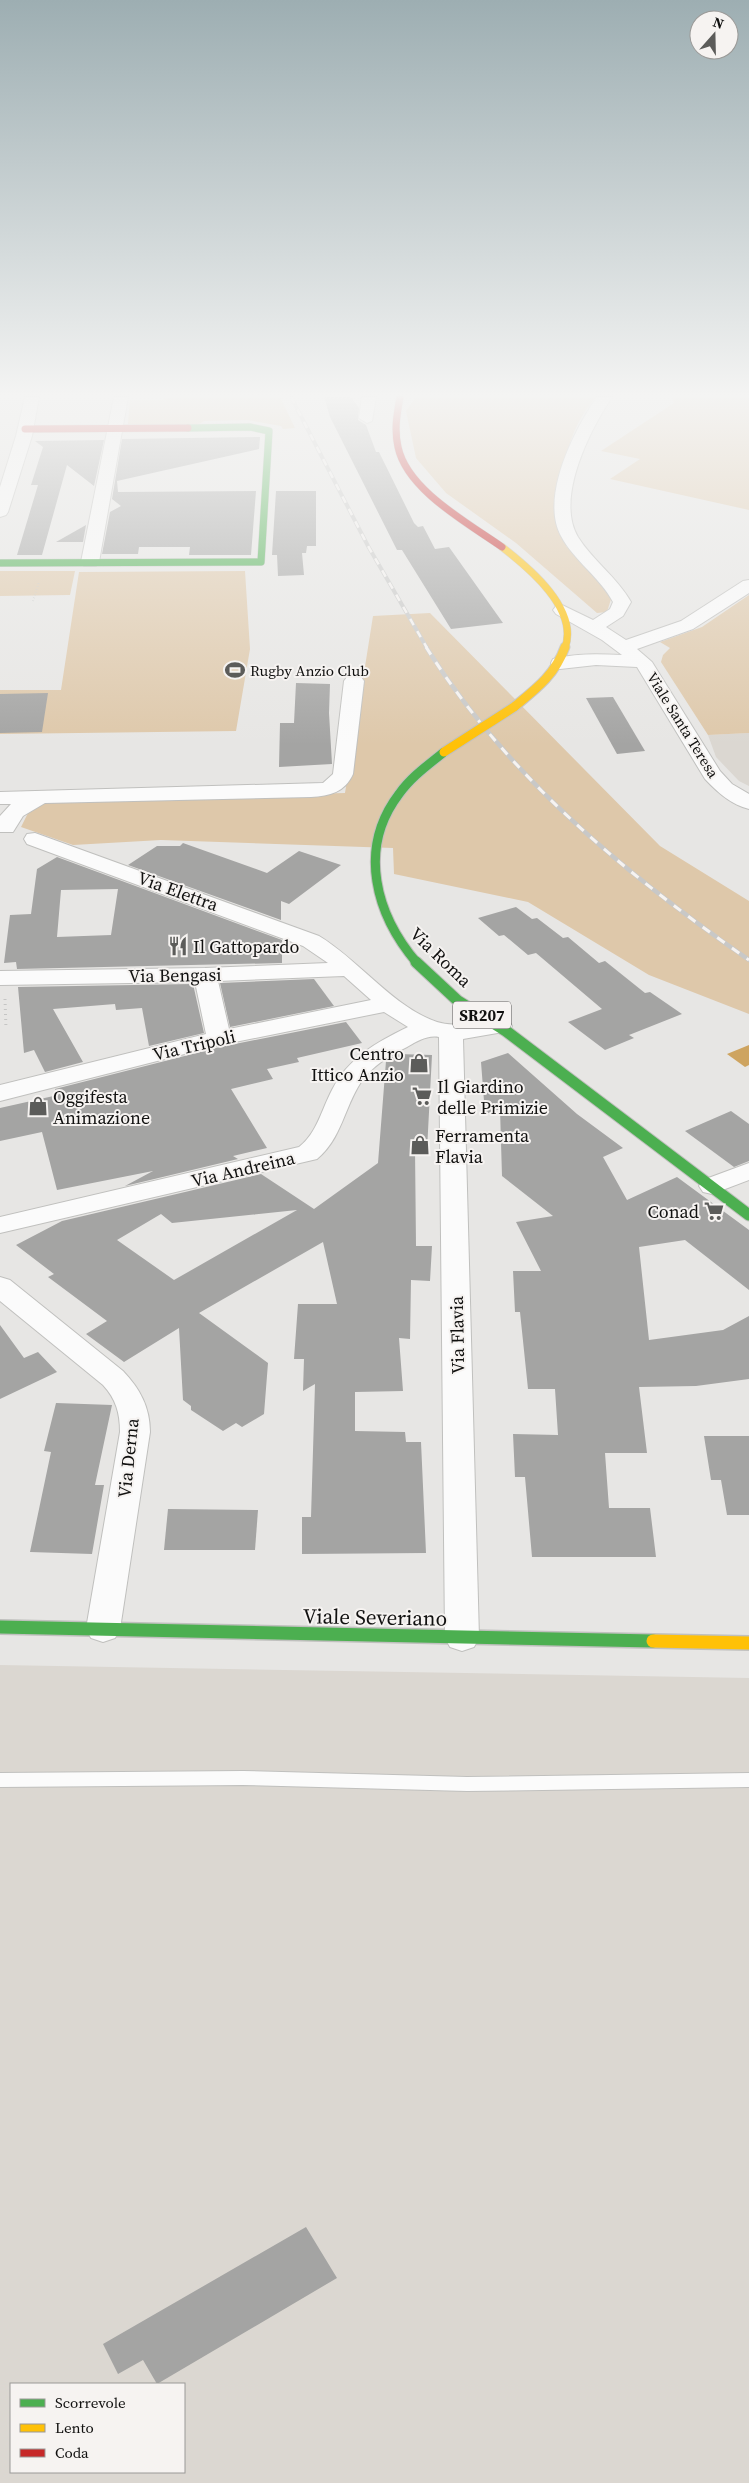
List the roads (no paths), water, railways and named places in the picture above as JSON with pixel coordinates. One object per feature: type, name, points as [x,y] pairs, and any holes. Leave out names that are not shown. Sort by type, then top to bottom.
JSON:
[{"type":"main road","points":[[0,563],[261,562],[264,513]]},
{"type":"main road","name":"SR207","points":[[455,513],[533,572],[548,586],[562,610],[566,637],[565,649],[560,663]]},
{"type":"main road","name":"Via Roma","points":[[560,663],[545,681],[514,707],[444,752],[406,784],[386,815],[378,839],[374,864],[375,890],[389,926],[407,954],[451,996],[500,1026],[596,1101],[749,1215]]},
{"type":"main road","name":"Viale Severiano","points":[[0,1627],[749,1643]]},
{"type":"street","points":[[90,562],[100,513]]},
{"type":"street","points":[[561,513],[569,536],[622,602],[617,612],[594,627]]},
{"type":"street","points":[[625,647],[687,625],[749,585]]},
{"type":"street","name":"Viale Santa Teresa","points":[[562,610],[594,627],[625,647],[643,662],[712,774],[726,788],[749,803]]},
{"type":"street","name":"Viale Santa Teresa","points":[[560,663],[596,659],[643,662]]},
{"type":"street","points":[[0,798],[311,791],[331,788],[339,783],[343,774],[354,681]]},
{"type":"street","points":[[2,833],[10,816],[19,808],[43,797]]},
{"type":"street","name":"Via Elettra","points":[[2,833],[35,839],[320,945],[335,955],[389,1004],[440,1029]]},
{"type":"street","name":"Via Bengasi","points":[[2,978],[205,976],[349,969]]},
{"type":"street","points":[[205,976],[219,1038]]},
{"type":"street","name":"Via Tripoli","points":[[0,1093],[219,1038],[389,1004]]},
{"type":"street","name":"Via Andreina","points":[[0,1225],[308,1153],[320,1143],[340,1097],[360,1067],[374,1054],[440,1029],[500,1026]]},
{"type":"street","name":"Via Flavia","points":[[440,1029],[462,1638]]},
{"type":"street","points":[[712,1186],[749,1171]]},
{"type":"street","name":"Via Derna","points":[[0,1286],[113,1378],[127,1394],[136,1417],[103,1629]]},
{"type":"lane","points":[[0,1780],[243,1778],[467,1784],[749,1780]]},
{"type":"railway","points":[[351,513],[427,648]]},
{"type":"railway","points":[[426,647],[458,694],[493,738],[571,820],[658,893],[749,960]]},
{"type":"place","name":"Rugby Anzio Club","points":[[235,670]]},
{"type":"place","name":"Il Gattopardo","points":[[178,946]]},
{"type":"place","name":"Centro Ittico Anzio","points":[[419,1063]]},
{"type":"place","name":"Il Giardino delle Primizie","points":[[422,1096]]},
{"type":"place","name":"Oggifesta Animazione","points":[[38,1106]]},
{"type":"place","name":"Ferramenta Flavia","points":[[420,1145]]},
{"type":"place","name":"Conad","points":[[714,1211]]}]
